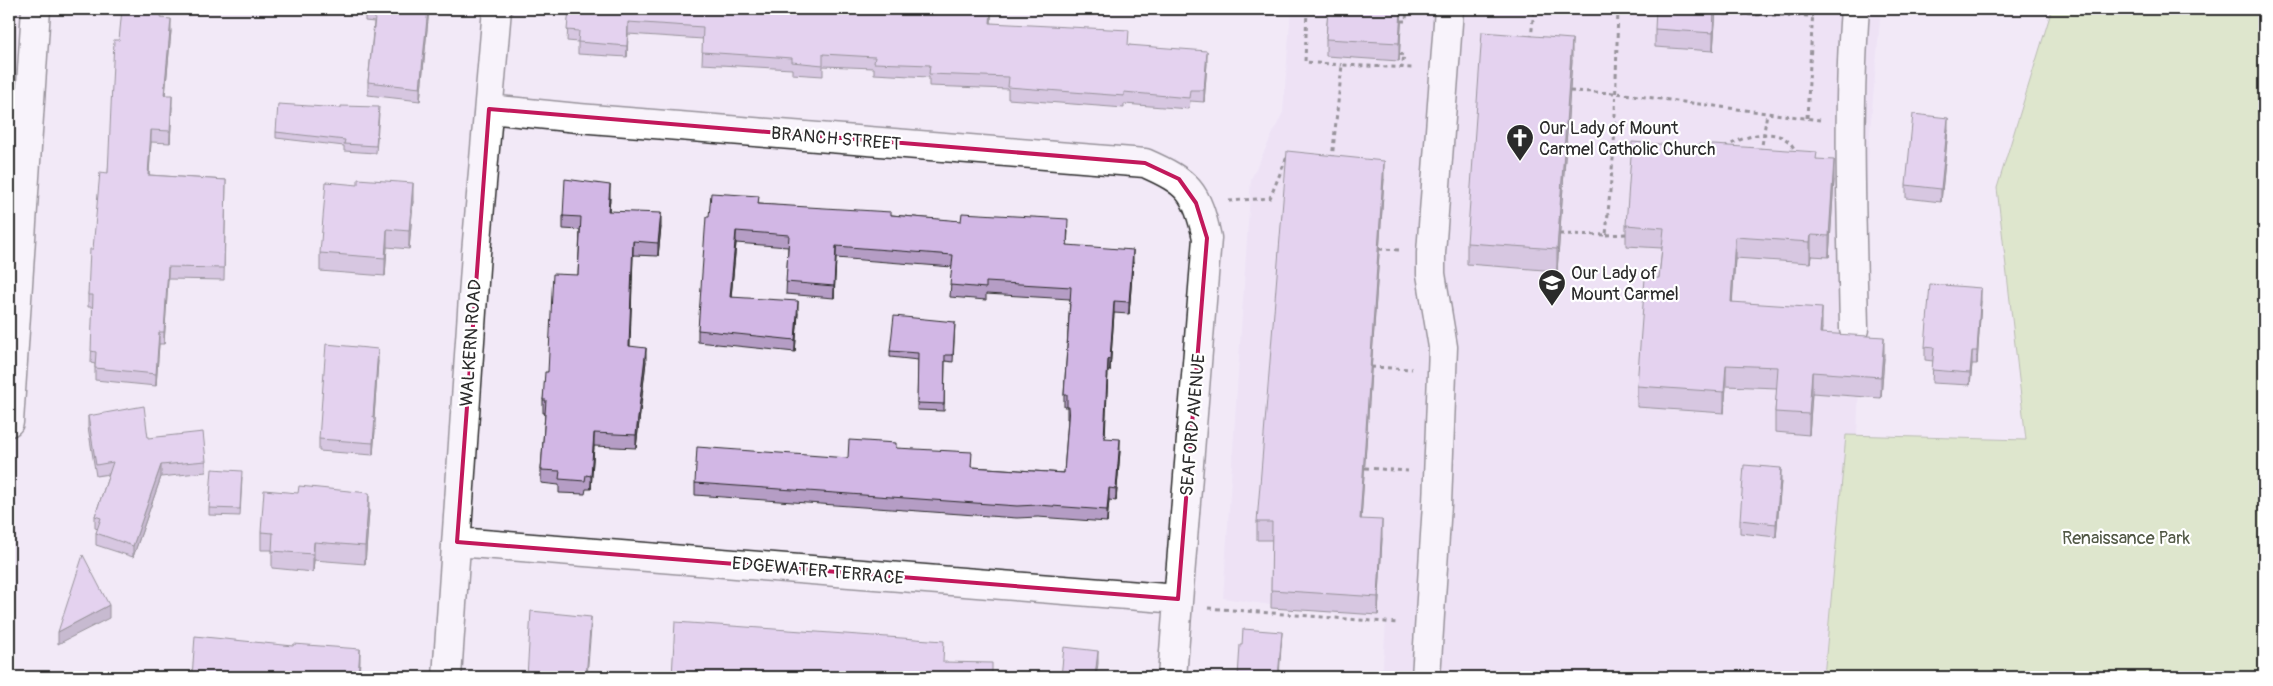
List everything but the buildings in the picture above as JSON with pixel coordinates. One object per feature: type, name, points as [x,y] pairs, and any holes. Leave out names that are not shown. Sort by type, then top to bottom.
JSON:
[{"type":"street","points":[[9,422],[36,9]]},
{"type":"street","name":"WALKERN ROAD","points":[[447,677],[476,252],[498,9]]},
{"type":"street","points":[[1426,677],[1443,347],[1431,274],[1449,9]]},
{"type":"street","points":[[1854,328],[1851,53],[1855,9]]},
{"type":"street","name":"BRANCH STREET","points":[[489,109],[588,119],[1145,164],[1179,179]]},
{"type":"street","name":"SEAFORD AVENUE","points":[[1172,677],[1191,603],[1206,238],[1196,202],[1189,190],[1179,179]]},
{"type":"street","name":"EDGEWATER TERRACE","points":[[457,542],[1191,603]]},
{"type":"path","points":[[1308,9],[1305,62],[1446,71]]},
{"type":"path","points":[[1401,21],[1406,21],[1407,9]]},
{"type":"path","points":[[1530,47],[1534,9]]},
{"type":"path","points":[[1606,235],[1614,152],[1618,9]]},
{"type":"path","points":[[1807,118],[1814,9]]},
{"type":"path","points":[[1724,14],[1813,16]]},
{"type":"path","points":[[1399,54],[1404,55],[1402,68]]},
{"type":"path","points":[[1331,164],[1342,65]]},
{"type":"path","points":[[1570,91],[1616,93],[1851,124]]},
{"type":"path","points":[[1761,156],[1767,113]]},
{"type":"path","points":[[1723,149],[1735,140],[1764,133],[1788,140],[1800,157]]},
{"type":"path","points":[[1614,152],[1614,148],[1640,150]]},
{"type":"path","points":[[1226,201],[1270,198],[1286,159],[1295,160]]},
{"type":"path","points":[[1560,234],[1627,234]]},
{"type":"path","points":[[1371,367],[1442,370]]},
{"type":"path","points":[[1365,468],[1438,473]]},
{"type":"path","points":[[1191,603],[1429,626]]},
{"type":"highlighted area","points":[[489,109],[1145,163],[1179,179],[1196,203],[1207,238],[1178,599],[457,542]]},
{"type":"shaded area","name":"Our Lady of Mount Carmel","points":[[1291,9],[1881,9],[1869,143],[1857,435],[1833,677],[1382,677],[1386,622],[1223,598],[1251,179],[1283,112]]},
{"type":"green space","name":"Renaissance Park","points":[[2052,9],[2264,9],[2264,677],[1824,677],[1846,435],[2026,440],[1997,188]]},
{"type":"place","name":"Our Lady of Mount Carmel Catholic Church","points":[[1520,162]]},
{"type":"place","name":"Our Lady of Mount Carmel","points":[[1552,307]]}]
